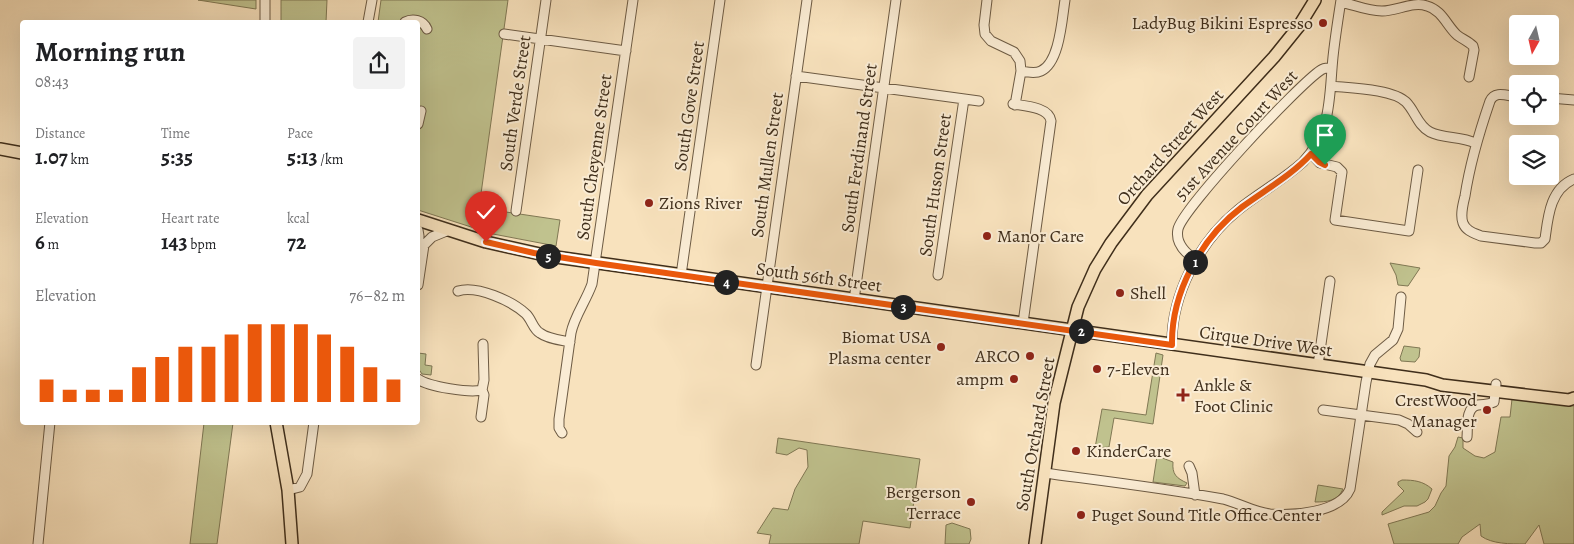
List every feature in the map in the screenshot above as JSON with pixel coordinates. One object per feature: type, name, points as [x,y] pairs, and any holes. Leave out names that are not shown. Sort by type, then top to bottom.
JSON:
[{"type":"main road","name":"Orchard Street West","points":[[1071,330],[1078,307],[1096,269],[1111,243],[1129,218],[1147,195],[1274,57],[1299,26],[1315,0]]},
{"type":"main road","points":[[0,149],[20,152]]},
{"type":"main road","name":"South 56th Street","points":[[420,221],[510,248],[596,263],[1071,330]]},
{"type":"main road","name":"Cirque Drive West","points":[[1071,330],[1426,380],[1442,385],[1496,388],[1569,400],[1574,397]]},
{"type":"main road","name":"South Orchard Street","points":[[1035,544],[1054,404],[1071,330]]},
{"type":"main road","points":[[277,425],[288,490],[292,544]]},
{"type":"street","points":[[265,20],[266,0]]},
{"type":"street","points":[[369,20],[372,0]]},
{"type":"street","name":"South Verde Street","points":[[516,211],[546,0]]},
{"type":"street","name":"South Cheyenne Street","points":[[562,433],[559,428],[559,419],[570,342],[573,325],[587,300],[596,263],[633,0]]},
{"type":"street","name":"South Gove Street","points":[[681,276],[720,0]]},
{"type":"street","name":"South Mullen Street","points":[[756,364],[807,0]]},
{"type":"street","name":"South Ferdinand Street","points":[[854,300],[896,0]]},
{"type":"street","points":[[987,0],[984,25],[985,34],[989,40],[1018,55],[1020,61],[1021,71],[1014,104],[1045,111],[1051,117],[1050,136],[1023,323]]},
{"type":"street","points":[[1021,71],[1038,72],[1048,65],[1058,44],[1065,0]]},
{"type":"street","points":[[1172,345],[1172,329],[1176,308],[1196,260],[1229,218],[1299,166],[1311,154],[1325,128],[1341,1],[1361,8],[1378,11],[1417,4],[1432,7],[1441,14],[1459,37],[1473,46],[1474,50],[1469,77]]},
{"type":"street","points":[[420,22],[425,25],[427,30]]},
{"type":"street","points":[[504,34],[626,51]]},
{"type":"street","name":"51st Avenue Court West","points":[[1196,260],[1186,253],[1178,240],[1178,227],[1185,214],[1237,154],[1298,90],[1322,69],[1332,68]]},
{"type":"street","points":[[796,76],[979,101]]},
{"type":"street","points":[[1331,86],[1379,92],[1399,97],[1409,105],[1429,132],[1465,139],[1474,147]]},
{"type":"street","points":[[1509,96],[1499,94],[1493,96],[1474,147],[1462,211],[1462,222],[1465,227],[1481,236],[1535,243],[1543,242],[1555,196],[1561,186],[1574,179]]},
{"type":"street","name":"South Huson Street","points":[[938,275],[964,99]]},
{"type":"street","points":[[1559,99],[1574,100]]},
{"type":"street","points":[[420,115],[421,111]]},
{"type":"street","points":[[1311,154],[1320,163],[1337,167],[1342,172],[1335,220],[1409,231],[1418,170]]},
{"type":"street","points":[[420,272],[424,245],[432,237],[449,230]]},
{"type":"street","points":[[1318,365],[1330,281]]},
{"type":"street","points":[[458,291],[466,290],[495,296],[524,312],[540,333],[570,342]]},
{"type":"street","points":[[1044,473],[1232,501],[1270,514],[1329,508],[1347,496],[1350,489],[1368,372],[1372,359],[1393,340],[1398,329],[1401,297]]},
{"type":"street","points":[[481,417],[484,395],[482,390],[484,380],[483,344]]},
{"type":"street","points":[[420,380],[434,385],[475,391],[482,390]]},
{"type":"street","points":[[1467,437],[1468,417],[1471,409],[1477,405],[1488,405],[1494,402],[1496,388]]},
{"type":"street","points":[[1322,410],[1404,422],[1417,432]]},
{"type":"street","points":[[38,544],[50,425]]},
{"type":"street","points":[[288,490],[300,487],[306,478],[314,425]]},
{"type":"street","points":[[1189,466],[1192,473],[1194,495]]},
{"type":"green space","points":[[198,0],[256,0],[256,9]]},
{"type":"green space","points":[[281,0],[327,0],[326,20],[281,20]]},
{"type":"green space","points":[[381,0],[508,0],[479,208],[560,220],[556,246],[493,234],[420,211],[420,20],[378,20]]},
{"type":"green space","points":[[1390,263],[1420,268],[1408,286],[1398,285],[1396,275]]},
{"type":"green space","points":[[1404,346],[1420,348],[1419,357],[1415,362],[1401,361],[1400,358]]},
{"type":"green space","points":[[420,353],[426,354],[425,365],[432,366],[431,375],[422,374],[420,371]]},
{"type":"green space","points":[[1156,353],[1163,355],[1153,424],[1114,418],[1109,447],[1095,448],[1102,409],[1146,415]]},
{"type":"green space","points":[[1512,399],[1574,406],[1574,544],[1544,544],[1539,525],[1525,544],[1496,542],[1481,536],[1480,524],[1462,537],[1458,544],[1394,544],[1388,524],[1429,512],[1435,506],[1446,486],[1449,456],[1455,447],[1458,437],[1463,438],[1463,448],[1475,456],[1484,458],[1495,452],[1501,417],[1510,417]]},
{"type":"green space","points":[[204,425],[233,425],[217,544],[190,544]]},
{"type":"green space","points":[[778,438],[920,459],[910,528],[863,521],[859,544],[769,544],[771,535],[757,533],[773,508],[788,510],[795,489],[808,467],[807,450],[799,448],[787,455],[776,453]]},
{"type":"green space","points":[[1157,456],[1173,462],[1174,473],[1187,483],[1185,486],[1153,482]]},
{"type":"green space","points":[[1410,480],[1429,486],[1432,489],[1428,499],[1417,506],[1404,506],[1382,515],[1382,512],[1404,491],[1398,485],[1398,482]]},
{"type":"green space","points":[[1318,485],[1343,489],[1335,498],[1328,501],[1315,502]]},
{"type":"green space","points":[[952,523],[970,529],[971,539],[969,544],[945,544],[946,525]]},
{"type":"place","name":"LadyBug Bikini Espresso","points":[[1323,23]]},
{"type":"place","name":"Zions River","points":[[649,203]]},
{"type":"place","name":"Manor Care","points":[[987,236]]},
{"type":"place","name":"Shell","points":[[1120,293]]},
{"type":"place","name":"Biomat USA Plasma center","points":[[941,347]]},
{"type":"place","name":"ARCO","points":[[1030,356]]},
{"type":"place","name":"7-Eleven","points":[[1097,369]]},
{"type":"place","name":"ampm","points":[[1014,379]]},
{"type":"place","name":"Ankle & Foot Clinic","points":[[1183,395]]},
{"type":"place","name":"CrestWood Manager","points":[[1487,410]]},
{"type":"place","name":"KinderCare","points":[[1076,451]]},
{"type":"place","name":"Bergerson Terrace","points":[[971,502]]},
{"type":"place","name":"Puget Sound Title Office Center","points":[[1081,515]]},
{"type":"route","points":[[486,242],[534,253],[596,263],[1172,345],[1174,316],[1185,283],[1196,260],[1215,233],[1236,212],[1299,166],[1311,154],[1325,165]]}]
